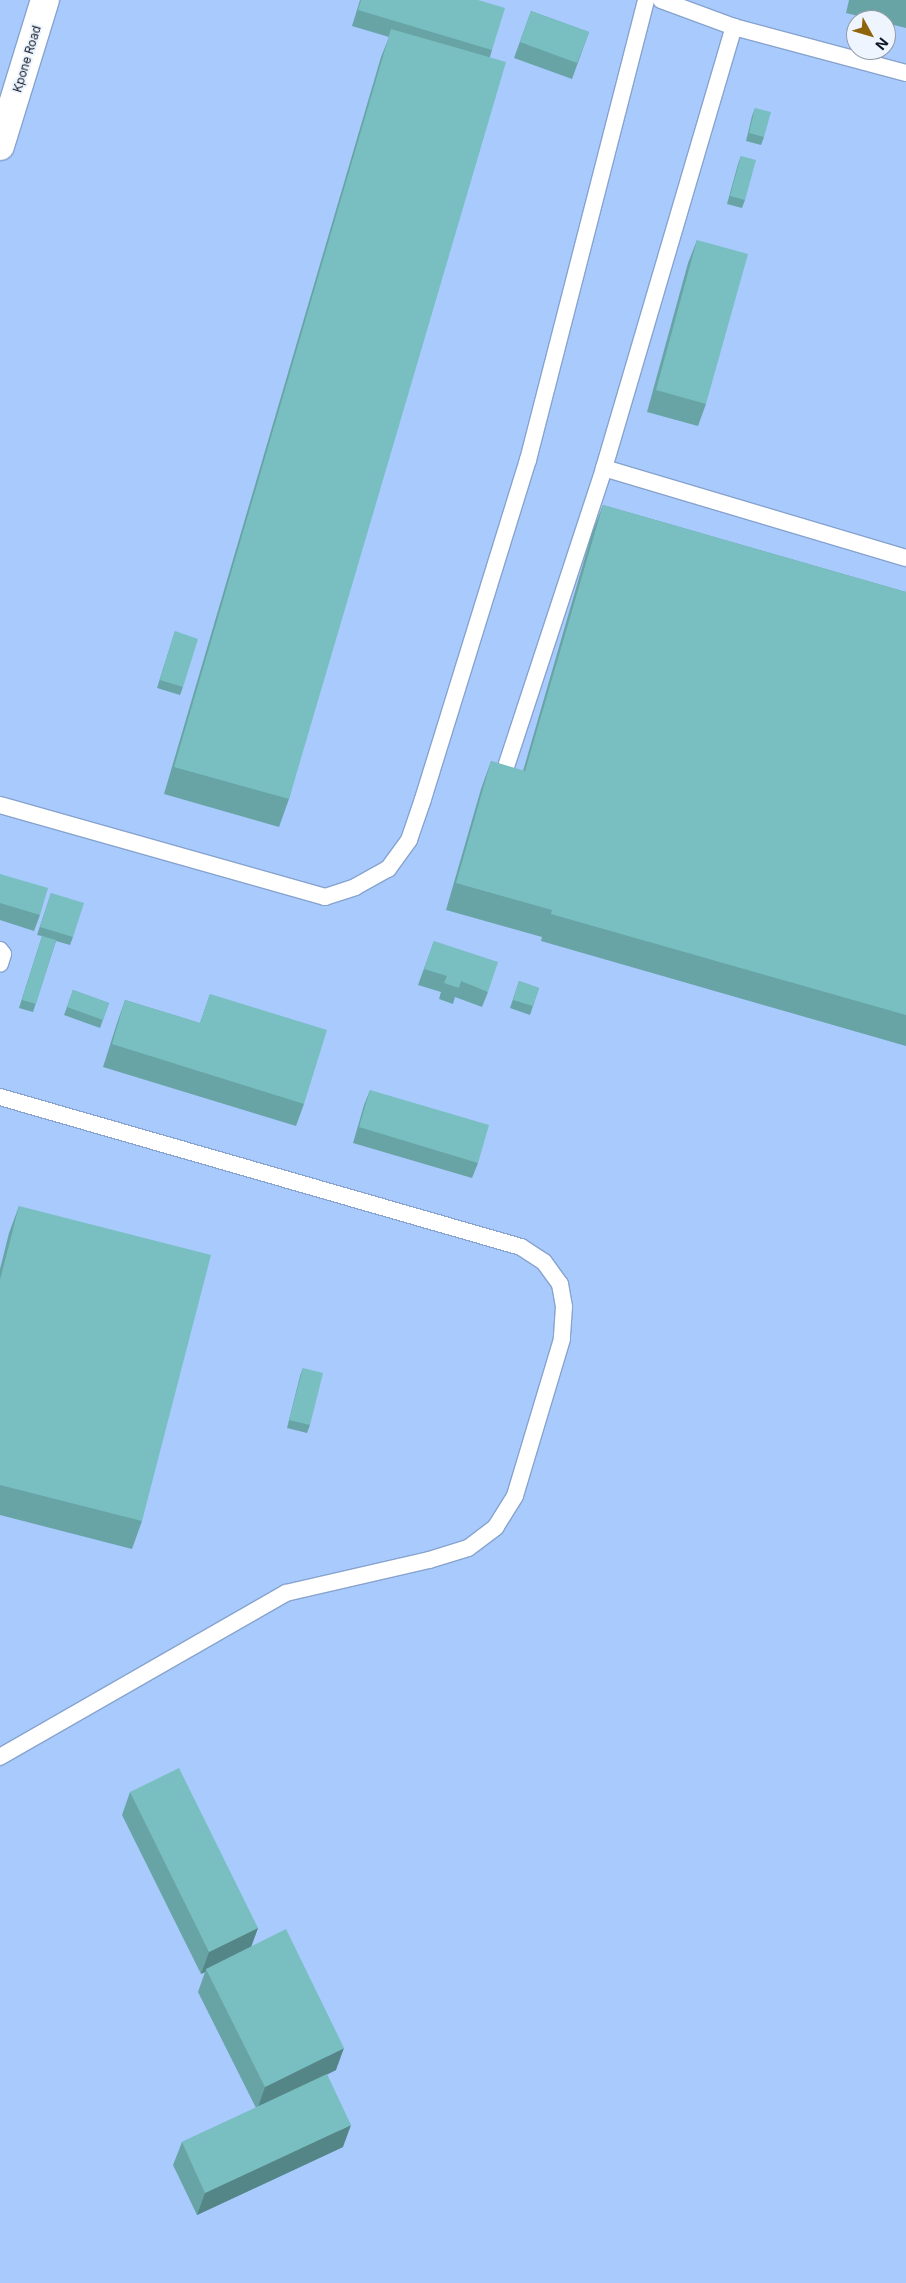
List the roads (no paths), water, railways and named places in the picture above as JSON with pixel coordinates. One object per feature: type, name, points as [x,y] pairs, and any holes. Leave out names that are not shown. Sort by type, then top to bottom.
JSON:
[{"type":"main road","name":"Kpone Road","points":[[0,146],[45,0]]},
{"type":"lane","points":[[0,804],[325,897],[355,887],[388,869],[409,840],[528,460],[646,0]]},
{"type":"lane","points":[[660,0],[734,27],[906,72]]},
{"type":"lane","points":[[502,779],[604,468],[734,27]]},
{"type":"lane","points":[[604,468],[906,558]]},
{"type":"lane","points":[[0,950],[3,954],[0,964]]},
{"type":"lane","points":[[0,1096],[522,1247],[544,1262],[560,1284],[564,1308],[562,1339],[515,1496],[496,1527],[468,1548],[429,1560],[286,1593],[0,1757]]}]
